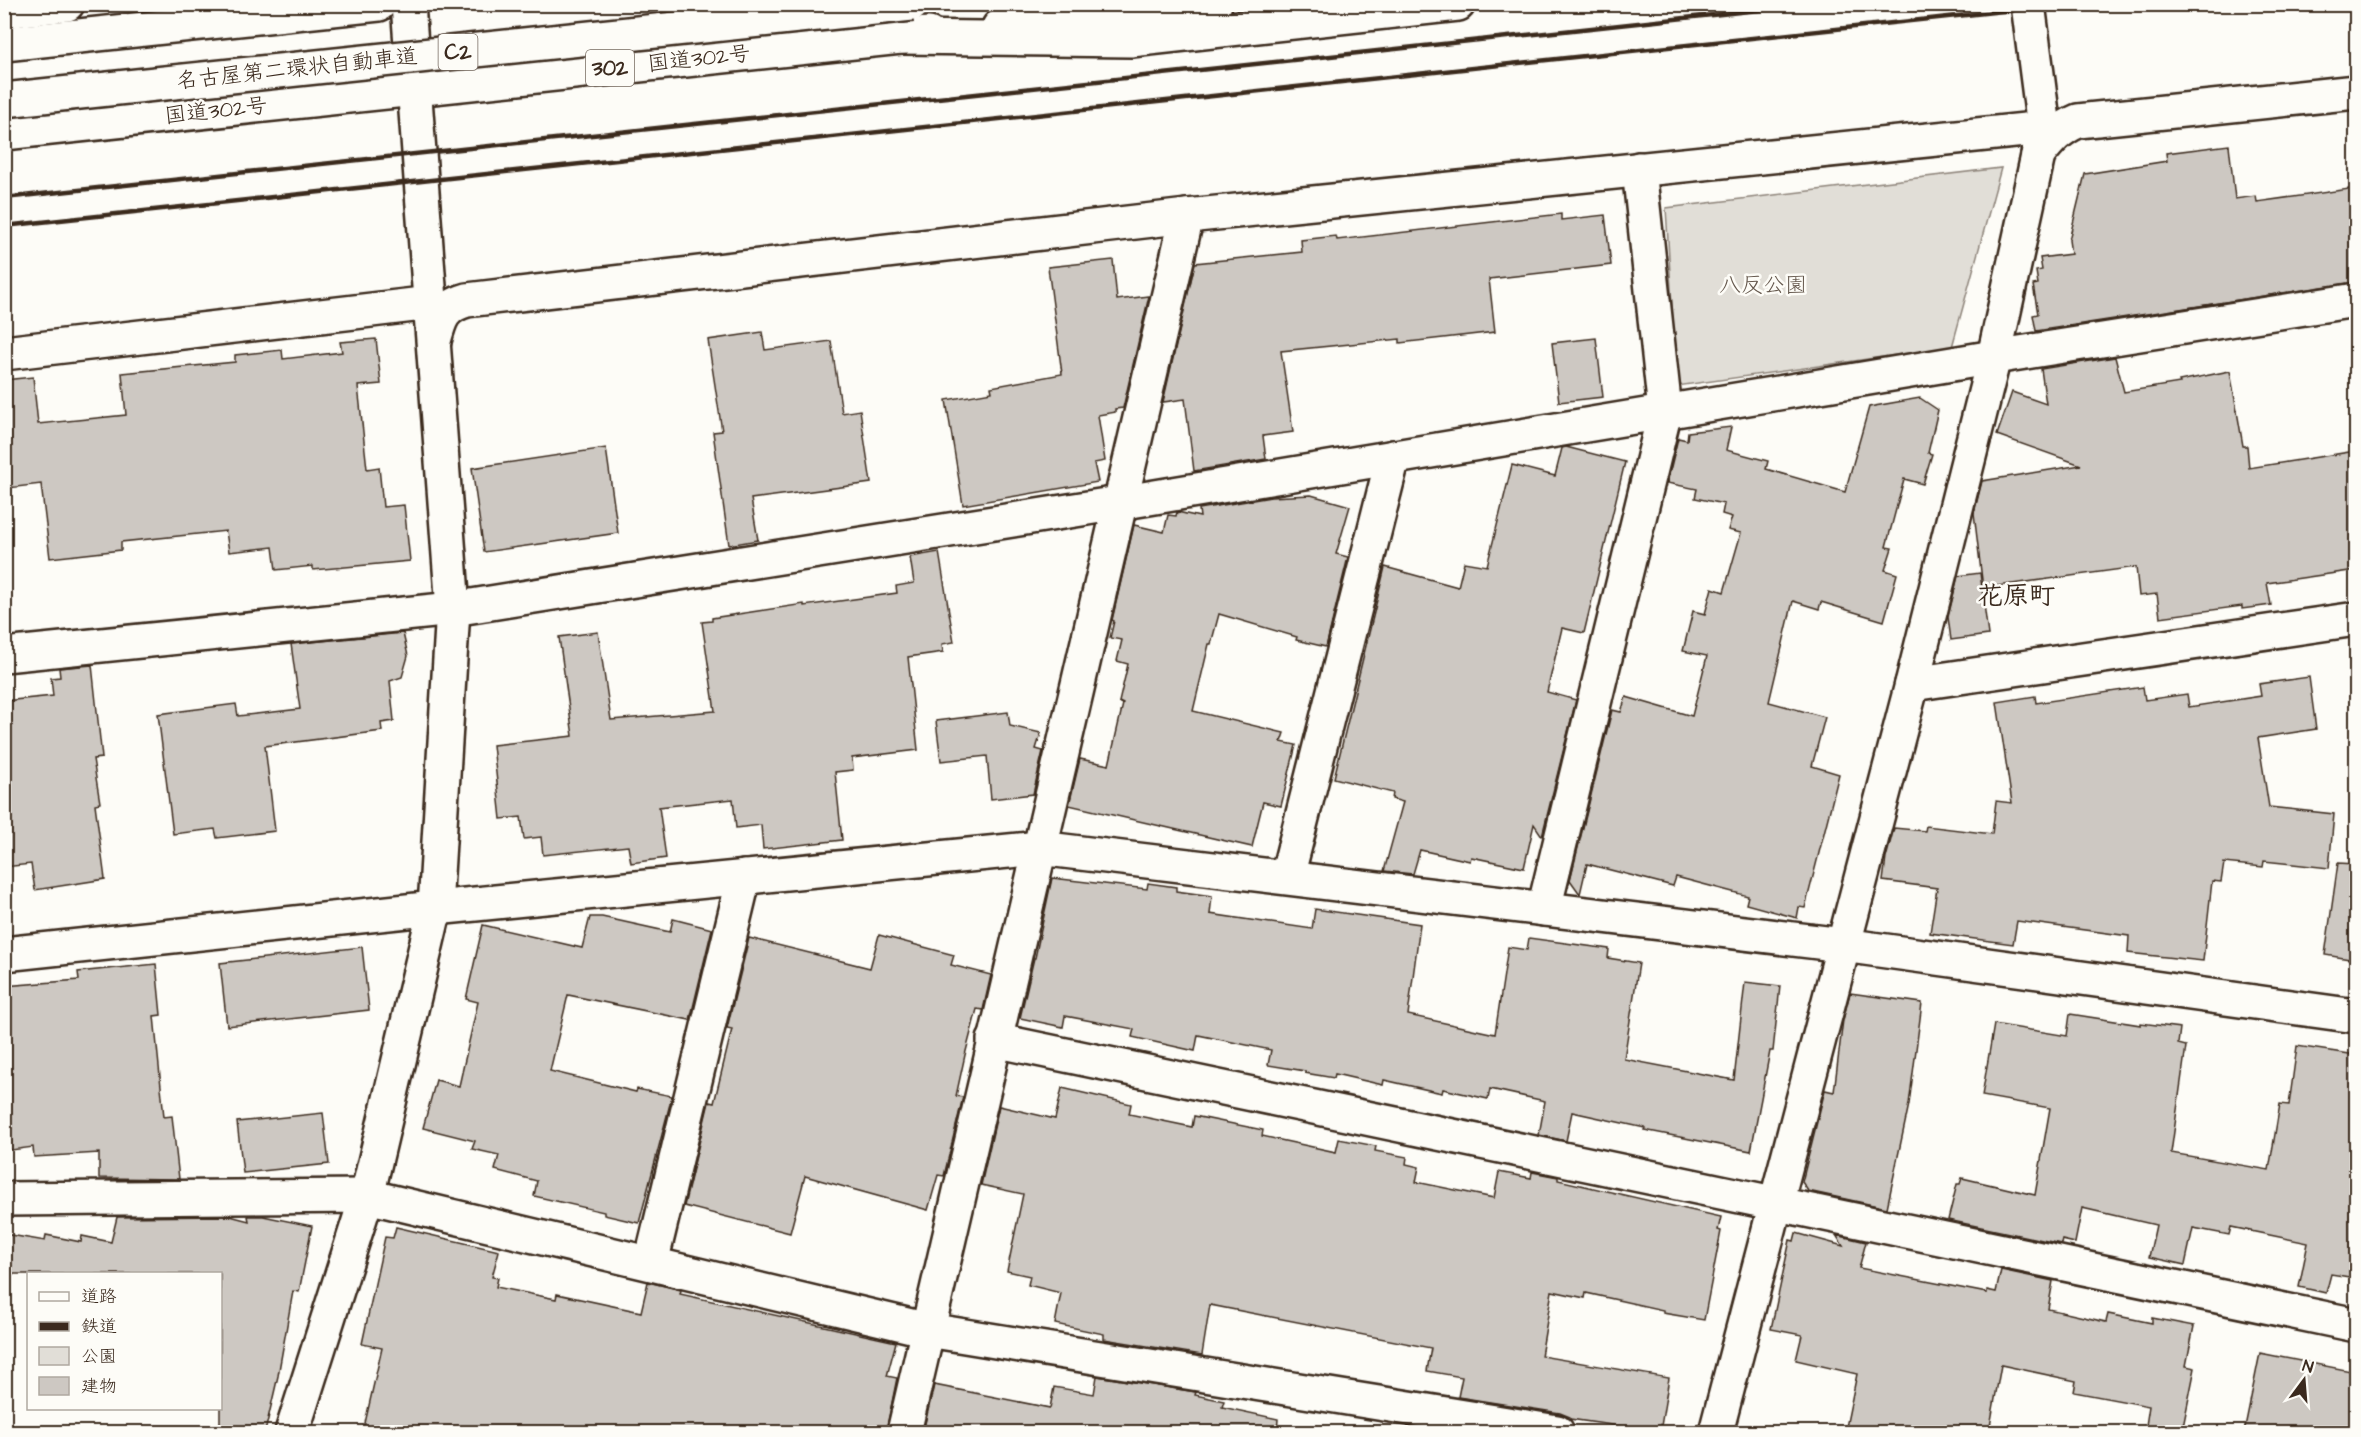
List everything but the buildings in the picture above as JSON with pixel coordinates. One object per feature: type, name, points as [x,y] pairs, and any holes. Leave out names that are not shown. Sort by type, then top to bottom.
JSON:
[{"type":"main road","points":[[4,11],[67,4]]},
{"type":"main road","points":[[4,44],[379,4]]},
{"type":"main road","points":[[292,1432],[367,1196],[435,908],[453,609],[408,4]]},
{"type":"main road","name":"名古屋第二環状自動車道","points":[[4,100],[912,4]]},
{"type":"main road","name":"国道302号","points":[[4,133],[1215,4]]},
{"type":"main road","points":[[901,38],[1131,40],[1458,4]]},
{"type":"main road","points":[[1716,1432],[1912,684],[1994,357],[2041,142],[2028,4]]},
{"type":"main road","points":[[434,341],[443,315],[452,304],[467,300],[1187,216],[1639,169],[2041,142],[2078,121],[2356,92]]},
{"type":"main road","points":[[1544,909],[1665,411],[1639,169]]},
{"type":"main road","points":[[904,1432],[1187,216]]},
{"type":"main road","points":[[4,655],[453,609],[1119,503],[1994,357],[2356,300]]},
{"type":"main road","points":[[4,353],[431,303]]},
{"type":"main road","points":[[1287,877],[1393,457]]},
{"type":"main road","points":[[1912,684],[2356,619]]},
{"type":"main road","points":[[4,954],[435,908],[1039,848],[1843,945],[2356,1016]]},
{"type":"main road","points":[[651,1263],[744,877]]},
{"type":"main road","points":[[994,1040],[2356,1326]]},
{"type":"main road","points":[[4,1199],[367,1196],[928,1329],[1557,1432]]},
{"type":"green space","name":"八反公園","points":[[2001,168],[1952,347],[1677,386],[1666,208]]},
{"type":"railway","points":[[4,198],[1816,4]]},
{"type":"railway","points":[[4,226],[2068,4]]},
{"type":"district","name":"花原町","points":[[2016,596]]}]
